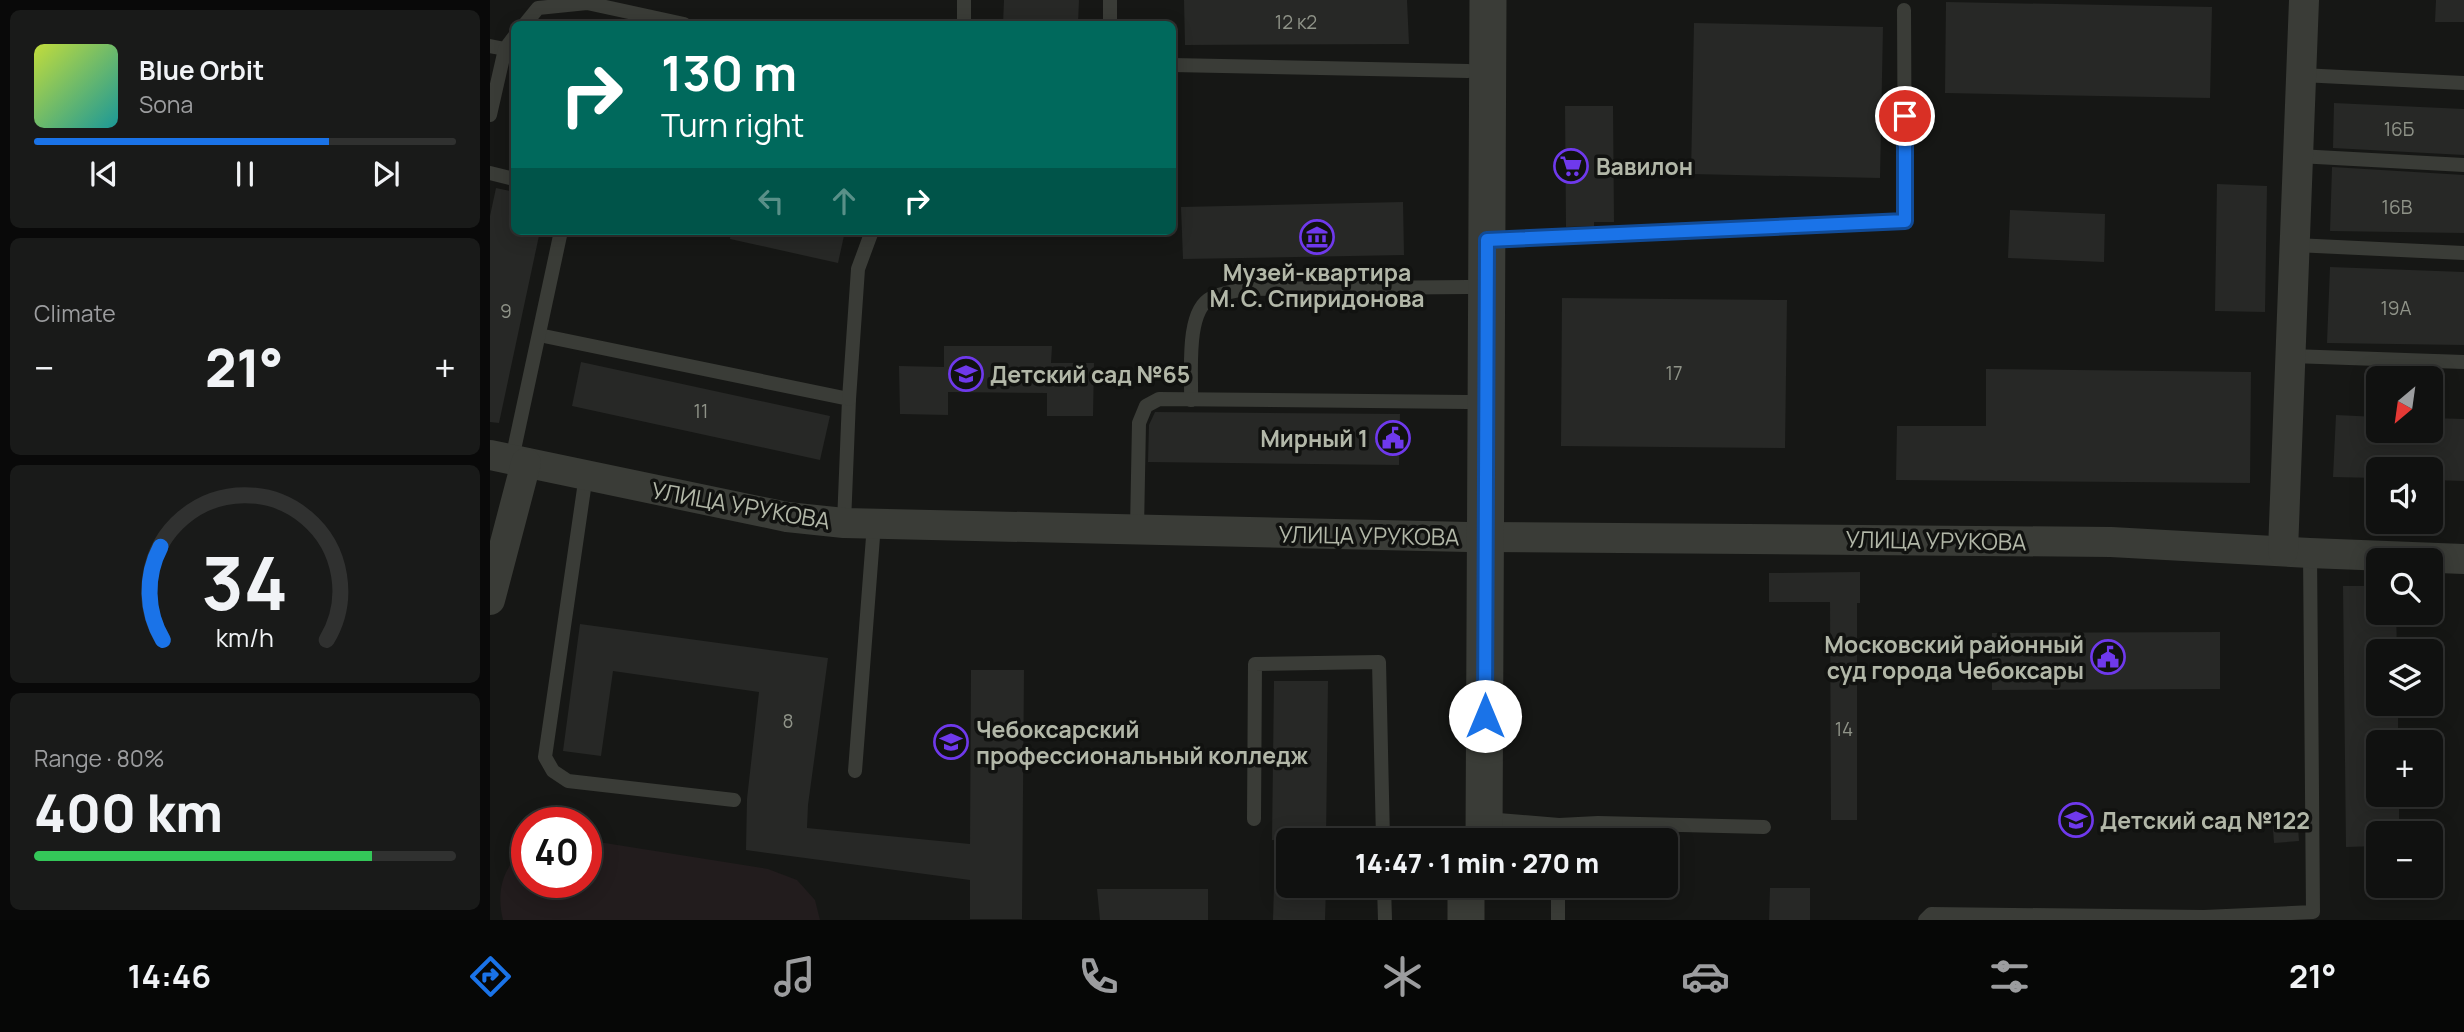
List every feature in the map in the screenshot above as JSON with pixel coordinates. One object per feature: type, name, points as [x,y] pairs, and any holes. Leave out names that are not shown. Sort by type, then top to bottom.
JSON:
[{"type":"street","points":[[1468,0],[1478,71],[1475,828]]},
{"type":"street","points":[[1478,71],[1488,0]]},
{"type":"street","points":[[2296,552],[2291,356],[2304,0]]},
{"type":"street","points":[[1477,287],[1468,402],[1477,537]]},
{"type":"street","points":[[490,600],[509,459]]},
{"type":"street","name":"УЛИЦА УРУКОВА","points":[[509,459],[787,517],[845,523],[1477,537],[2111,542],[2464,559]]},
{"type":"street","points":[[1466,898],[1466,920]]},
{"type":"street","points":[[1484,898],[1484,920]]},
{"type":"lane","points":[[964,0],[964,21]]},
{"type":"lane","points":[[1110,0],[1110,21]]},
{"type":"lane","points":[[527,21],[540,4],[587,3],[670,21]]},
{"type":"lane","points":[[1478,240],[1905,221],[1904,10]]},
{"type":"lane","points":[[490,46],[510,43],[490,115]]},
{"type":"lane","points":[[1176,65],[1478,71]]},
{"type":"lane","points":[[2301,75],[2464,83]]},
{"type":"lane","points":[[2298,156],[2464,165]]},
{"type":"lane","points":[[490,173],[511,178]]},
{"type":"lane","points":[[509,459],[560,235]]},
{"type":"lane","points":[[845,523],[849,399],[858,269],[871,235]]},
{"type":"lane","points":[[2295,245],[2464,253]]},
{"type":"lane","points":[[1191,400],[1193,331],[1198,310],[1209,299],[1243,289],[1477,287]]},
{"type":"lane","points":[[539,335],[849,399]]},
{"type":"lane","points":[[2291,356],[2464,362]]},
{"type":"lane","points":[[1137,529],[1139,423],[1146,405],[1159,399],[1468,402]]},
{"type":"lane","points":[[586,475],[545,757],[553,771],[568,781],[734,800]]},
{"type":"lane","points":[[855,771],[874,524]]},
{"type":"lane","points":[[1925,920],[1931,914],[2204,918],[2313,912],[2296,552]]},
{"type":"lane","points":[[1254,819],[1255,664],[1379,662],[1383,828]]},
{"type":"lane","points":[[1578,828],[1598,823],[1764,827]]},
{"type":"lane","points":[[1384,898],[1385,920]]},
{"type":"lane","points":[[1558,898],[1558,920]]},
{"type":"shaded area","points":[[602,843],[768,869],[797,880],[815,900],[820,920],[503,920],[500,900],[511,865],[511,898],[602,898]]},
{"type":"building","points":[[1004,0],[1079,0],[1078,21],[1003,21]]},
{"type":"building","points":[[1184,0],[1407,0],[1409,44],[1185,45]]},
{"type":"building","points":[[2436,0],[2464,0],[2464,22],[2435,22]]},
{"type":"building","points":[[1946,2],[2212,7],[2210,98],[1945,93]]},
{"type":"building","points":[[1694,23],[1883,27],[1880,178],[1691,174]]},
{"type":"building","points":[[2334,103],[2464,109],[2464,155],[2333,148]]},
{"type":"building","points":[[1565,106],[1613,106],[1614,222],[1566,227]]},
{"type":"building","points":[[2332,167],[2464,175],[2464,233],[2330,231]]},
{"type":"building","points":[[2217,184],[2267,186],[2265,312],[2215,311]]},
{"type":"building","points":[[496,188],[511,191],[511,235],[539,235],[499,423],[490,422],[490,216]]},
{"type":"building","points":[[1403,202],[1404,255],[1183,259],[1181,207]]},
{"type":"building","points":[[2010,210],[2105,214],[2104,262],[2008,258]]},
{"type":"building","points":[[730,235],[844,235],[838,263],[730,239]]},
{"type":"building","points":[[2330,267],[2464,272],[2464,345],[2327,343]]},
{"type":"building","points":[[1562,298],[1787,300],[1785,448],[1561,446]]},
{"type":"building","points":[[944,346],[1052,346],[1051,363],[1094,363],[1093,416],[1047,416],[1047,393],[948,392],[948,415],[900,414],[899,366],[944,367]]},
{"type":"building","points":[[581,362],[830,416],[820,460],[572,406]]},
{"type":"building","points":[[1986,369],[2251,372],[2250,483],[1896,480],[1897,426],[1986,426]]},
{"type":"building","points":[[1155,412],[1400,414],[1399,465],[1148,462],[1149,425]]},
{"type":"building","points":[[2336,415],[2366,416],[2366,443],[2443,443],[2443,418],[2464,419],[2464,481],[2443,480],[2443,457],[2366,457],[2366,478],[2333,477]]},
{"type":"building","points":[[1860,572],[1860,603],[1857,603],[1857,820],[1831,820],[1830,602],[1769,602],[1769,573]]},
{"type":"building","points":[[2343,586],[2366,586],[2366,625],[2396,625],[2397,639],[2366,639],[2366,716],[2398,716],[2398,730],[2366,730],[2366,807],[2399,807],[2399,821],[2366,821],[2366,846],[2346,847]]},
{"type":"building","points":[[580,624],[828,658],[807,828],[970,844],[971,670],[1024,670],[1022,919],[970,919],[970,880],[746,850],[747,799],[759,692],[613,671],[601,756],[563,751]]},
{"type":"building","points":[[2220,632],[2220,689],[1992,690],[1992,633]]},
{"type":"building","points":[[1274,681],[1328,681],[1326,828],[1276,828],[1276,840],[1272,840]]},
{"type":"building","points":[[2297,813],[2299,841],[2274,843],[2272,815]]},
{"type":"building","points":[[1274,886],[1276,898],[1326,898],[1325,920],[1273,920]]},
{"type":"building","points":[[1770,888],[1810,888],[1810,920],[1769,920]]},
{"type":"building","points":[[1097,889],[1208,889],[1208,920],[1100,920]]},
{"type":"place","name":"Вавилон","points":[[1571,166]]},
{"type":"place","name":"Музей-квартира М. С. Спиридонова","points":[[1317,237]]},
{"type":"place","name":"Детский сад №65","points":[[966,374]]},
{"type":"place","name":"Мирный 1","points":[[1393,438]]},
{"type":"place","name":"Московский районный суд города Чебоксары","points":[[2108,657]]},
{"type":"place","name":"Чебоксарский профессиональный колледж","points":[[951,742]]},
{"type":"place","name":"Детский сад №122","points":[[2076,820]]},
{"type":"route","points":[[1485,716],[1487,240],[1905,221],[1905,116]]}]
